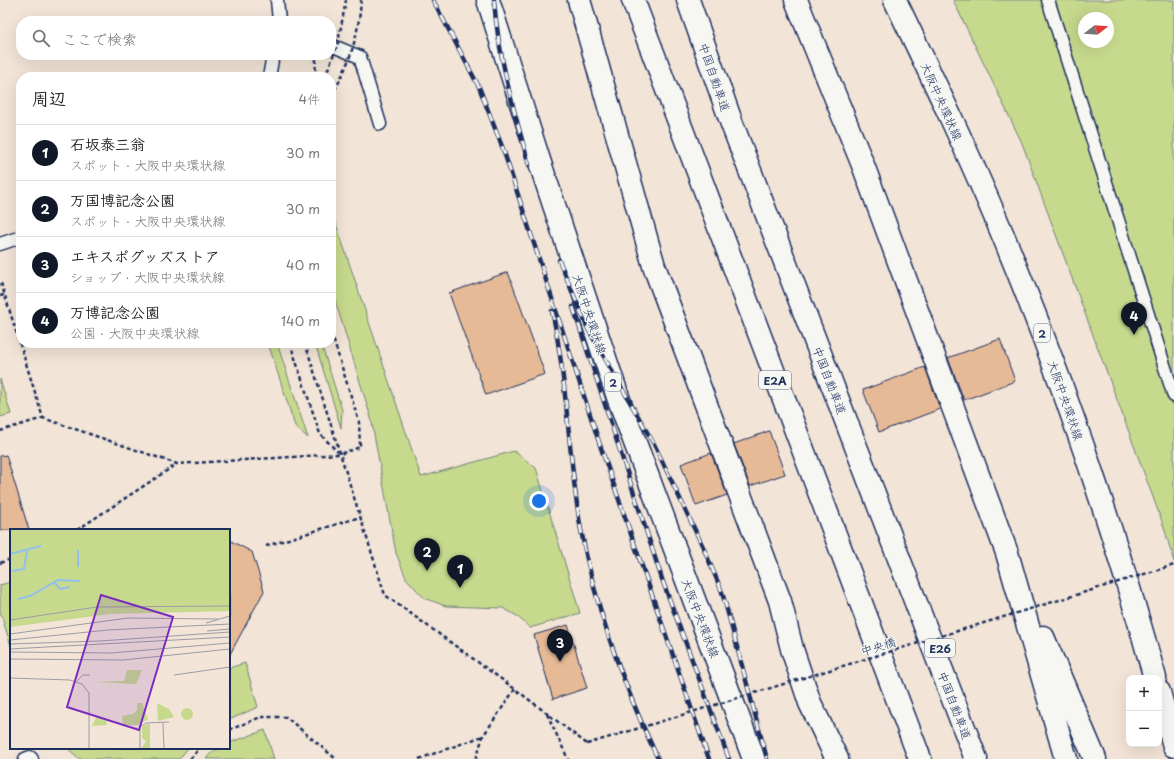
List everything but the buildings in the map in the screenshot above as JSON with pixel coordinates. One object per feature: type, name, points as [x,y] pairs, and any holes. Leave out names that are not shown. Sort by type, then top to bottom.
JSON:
[{"type":"main road","name":"大阪中央環状線","points":[[488,0],[538,160],[619,400],[754,759]]},
{"type":"main road","points":[[579,0],[654,266],[780,602],[792,649],[810,704],[837,759]]},
{"type":"main road","name":"E2A","points":[[633,0],[920,759]]},
{"type":"main road","name":"中国自動車道","points":[[688,0],[732,124],[976,759]]},
{"type":"main road","points":[[796,0],[863,166],[1007,553],[1095,759]]},
{"type":"main road","name":"大阪中央環状線","points":[[895,0],[1001,231],[1037,321],[1070,407],[1154,675]]},
{"type":"main road","name":"E26","points":[[890,536],[990,759]]},
{"type":"main road","points":[[1007,553],[1066,759]]},
{"type":"main road","points":[[1162,703],[1174,746]]},
{"type":"lane","points":[[277,0],[279,16]]},
{"type":"lane","points":[[1048,0],[1174,396]]},
{"type":"lane","points":[[336,46],[360,57],[380,124]]},
{"type":"lane","points":[[270,72],[272,60]]},
{"type":"lane","points":[[0,244],[16,239]]},
{"type":"lane","points":[[25,759],[30,757],[32,759]]},
{"type":"path","points":[[336,48],[346,0]]},
{"type":"path","points":[[336,88],[353,49],[361,0]]},
{"type":"path","points":[[315,72],[316,60]]},
{"type":"path","points":[[327,72],[332,60]]},
{"type":"path","points":[[1,282],[16,333]]},
{"type":"path","points":[[0,296],[4,295]]},
{"type":"path","points":[[21,348],[43,418]]},
{"type":"path","points":[[292,348],[320,434],[340,454]]},
{"type":"path","points":[[306,348],[385,595],[547,713],[568,759]]},
{"type":"path","points":[[0,431],[43,418],[177,464],[340,454],[360,447],[360,422],[336,348]]},
{"type":"path","points":[[79,529],[177,464]]},
{"type":"path","points":[[266,546],[360,517]]},
{"type":"path","points":[[0,563],[10,559]]},
{"type":"path","name":"中央橋","points":[[547,713],[587,744],[1174,565]]},
{"type":"path","points":[[476,759],[483,736],[515,689]]},
{"type":"path","points":[[230,730],[261,717],[286,717],[336,759]]},
{"type":"path","points":[[419,759],[483,736]]},
{"type":"path","points":[[190,759],[199,749]]},
{"type":"green space","points":[[953,0],[1174,0],[1174,562],[1164,527],[1022,143]]},
{"type":"green space","points":[[336,224],[421,477],[514,451],[536,468],[580,613],[530,628],[517,616],[503,608],[446,606],[424,598],[406,578],[396,553],[371,418],[336,303]]},
{"type":"green space","points":[[270,348],[279,348],[308,438],[295,426]]},
{"type":"green space","points":[[317,348],[323,348],[342,410],[341,428]]},
{"type":"green space","points":[[0,379],[11,414],[0,417]]},
{"type":"green space","points":[[10,582],[10,643],[0,611],[0,585]]},
{"type":"green space","points":[[245,663],[258,707],[230,720],[230,668]]},
{"type":"green space","points":[[265,730],[274,759],[206,759],[216,750],[230,749],[230,743]]},
{"type":"green space","points":[[68,749],[187,749],[179,759],[80,759]]},
{"type":"railway","points":[[433,0],[479,87],[503,149],[601,448],[709,759]]},
{"type":"railway","points":[[494,0],[503,63],[512,104],[529,165]]},
{"type":"railway","points":[[559,260],[588,329],[654,444],[704,549],[722,592],[767,759]]},
{"type":"railway","points":[[573,307],[663,582],[729,759]]},
{"type":"railway","points":[[552,311],[565,393],[573,476],[587,560],[594,589],[612,647],[633,703],[658,759]]},
{"type":"place","name":"万博記念公園","points":[[1134,335]]},
{"type":"place","name":"万国博記念公園","points":[[427,571]]},
{"type":"place","name":"石坂泰三翁","points":[[460,588]]},
{"type":"place","name":"エキスポグッズストア","points":[[560,662]]}]
